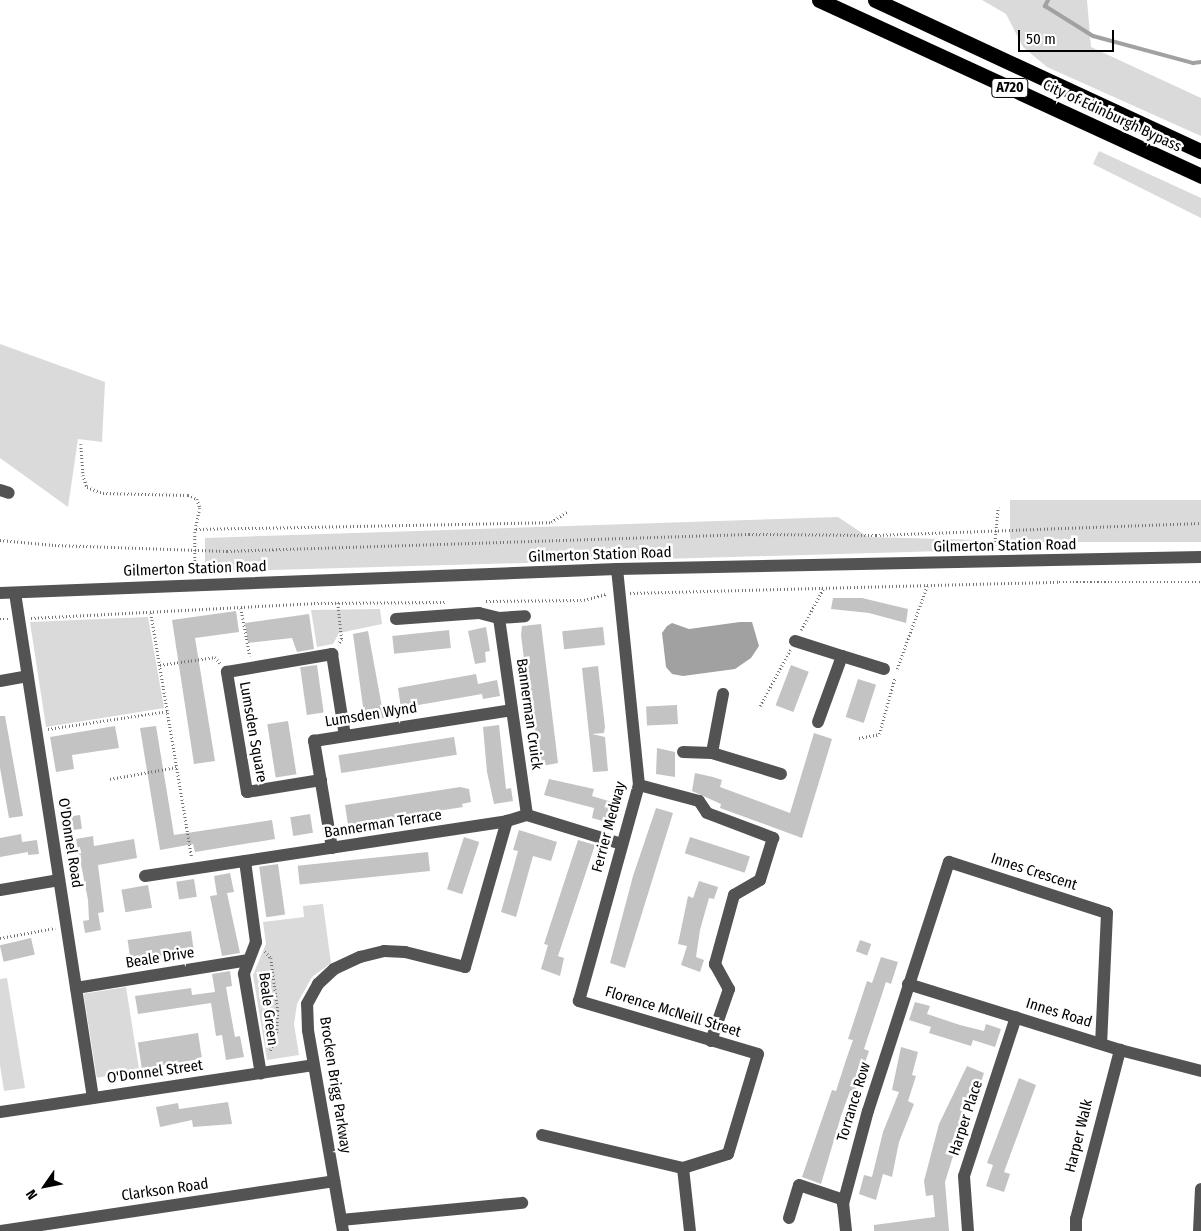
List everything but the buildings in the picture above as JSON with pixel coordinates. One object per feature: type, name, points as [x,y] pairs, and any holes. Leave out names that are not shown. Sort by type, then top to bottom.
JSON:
[{"type":"highway","name":"City of Edinburgh Bypass","points":[[819,0],[1201,176]]},
{"type":"highway","name":"City of Edinburgh Bypass","points":[[875,0],[1201,151]]},
{"type":"street","name":"Gilmerton Station Road","points":[[0,593],[617,569],[1201,558]]},
{"type":"street","name":"Ferrier Medway","points":[[579,1001],[639,785],[617,569]]},
{"type":"street","name":"O'Donnel Road","points":[[15,592],[93,1098]]},
{"type":"street","points":[[396,619],[479,613],[499,618],[525,616]]},
{"type":"street","name":"Bannerman Cruick","points":[[499,618],[527,815]]},
{"type":"street","points":[[795,641],[884,669]]},
{"type":"street","points":[[332,654],[345,736]]},
{"type":"street","name":"Lumsden Square","points":[[321,780],[247,792],[227,672],[332,654]]},
{"type":"street","points":[[818,722],[842,656]]},
{"type":"street","points":[[0,681],[28,676]]},
{"type":"street","points":[[712,754],[723,694]]},
{"type":"street","name":"Lumsden Wynd","points":[[332,848],[314,741],[512,710]]},
{"type":"street","points":[[683,752],[712,754],[781,774]]},
{"type":"street","points":[[639,785],[699,801],[707,813],[772,838],[760,880],[734,895],[715,964],[729,989],[710,1041]]},
{"type":"street","points":[[527,815],[622,844]]},
{"type":"street","name":"Bannerman Terrace","points":[[145,876],[507,821],[527,815]]},
{"type":"street","name":"Brocken Brigg Parkway","points":[[342,1226],[314,1065],[307,1004],[318,984],[334,969],[360,957],[384,952],[405,952],[465,967],[507,821]]},
{"type":"street","name":"Beale Green","points":[[245,861],[256,942],[244,974],[261,1074]]},
{"type":"street","name":"Innes Crescent","points":[[908,984],[949,862],[1107,913],[1101,1043]]},
{"type":"street","points":[[0,890],[59,880]]},
{"type":"street","name":"Beale Drive","points":[[76,988],[249,960]]},
{"type":"street","name":"Innes Road","points":[[908,984],[1120,1050],[1201,1071]]},
{"type":"street","name":"Torrance Row","points":[[846,1231],[844,1200],[868,1111],[908,984]]},
{"type":"street","name":"Florence McNeill Street","points":[[579,1001],[758,1054],[728,1154],[683,1168]]},
{"type":"street","name":"Harper Place","points":[[968,1231],[964,1176],[1016,1017]]},
{"type":"street","name":"Harper Walk","points":[[1076,1231],[1076,1219],[1120,1050]]},
{"type":"street","name":"O'Donnel Street","points":[[0,1112],[314,1065]]},
{"type":"street","points":[[542,1135],[683,1168],[690,1231]]},
{"type":"street","name":"Clarkson Road","points":[[1,1231],[334,1182]]},
{"type":"street","points":[[789,1218],[799,1185],[844,1200]]},
{"type":"street","points":[[1199,1231],[1201,1189]]},
{"type":"street","points":[[342,1226],[522,1203]]},
{"type":"path","points":[[82,444],[83,475],[87,487],[103,494],[188,495],[197,499],[200,508],[195,530],[195,566]]},
{"type":"path","points":[[992,562],[997,530],[998,507]]},
{"type":"path","points":[[195,530],[532,523],[551,522],[567,512]]},
{"type":"path","points":[[0,540],[55,545],[227,551],[749,534],[876,535],[1201,523]]},
{"type":"path","points":[[483,601],[584,600],[619,593],[1059,582],[1201,582]]},
{"type":"path","points":[[0,619],[338,603],[454,602]]},
{"type":"path","points":[[332,654],[342,639],[338,603]]},
{"type":"path","points":[[242,608],[252,668]]},
{"type":"path","points":[[151,613],[194,869]]},
{"type":"path","points":[[160,665],[215,657],[227,672]]},
{"type":"path","points":[[36,731],[168,711]]},
{"type":"path","points":[[110,779],[177,767]]},
{"type":"path","points":[[0,938],[66,926]]},
{"type":"path","points":[[256,942],[271,958],[278,1011],[277,1033],[261,1074]]},
{"type":"shaded area","points":[[982,0],[1087,0],[1091,47],[1201,98],[1201,136],[1047,67],[1023,47],[1006,14]]},
{"type":"shaded area","points":[[1099,151],[1201,198],[1201,218],[1093,164]]},
{"type":"shaded area","points":[[0,344],[105,382],[102,442],[78,439],[68,507],[0,458]]},
{"type":"shaded area","points":[[1010,500],[1201,500],[1201,542],[1010,542]]},
{"type":"shaded area","points":[[838,517],[868,537],[979,540],[978,550],[205,572],[205,538]]},
{"type":"shaded area","points":[[380,609],[382,624],[339,633],[333,644],[317,647],[311,610]]},
{"type":"shaded area","points":[[148,617],[164,708],[46,727],[30,622]]},
{"type":"shaded area","points":[[752,622],[759,646],[751,658],[735,669],[683,676],[672,674],[666,667],[662,633],[667,626],[672,623],[689,629]]},
{"type":"shaded area","points":[[323,904],[331,963],[312,977],[297,1004],[294,1024],[299,1055],[267,1060],[253,975],[266,944],[263,922],[304,917],[303,906]]},
{"type":"shaded area","points":[[7,978],[25,1088],[4,1091],[0,1065],[0,979]]},
{"type":"shaded area","points":[[126,987],[139,1071],[97,1078],[84,994]]},
{"type":"waterway","points":[[1048,0],[1045,6],[1093,36],[1193,63],[1201,62]]}]
